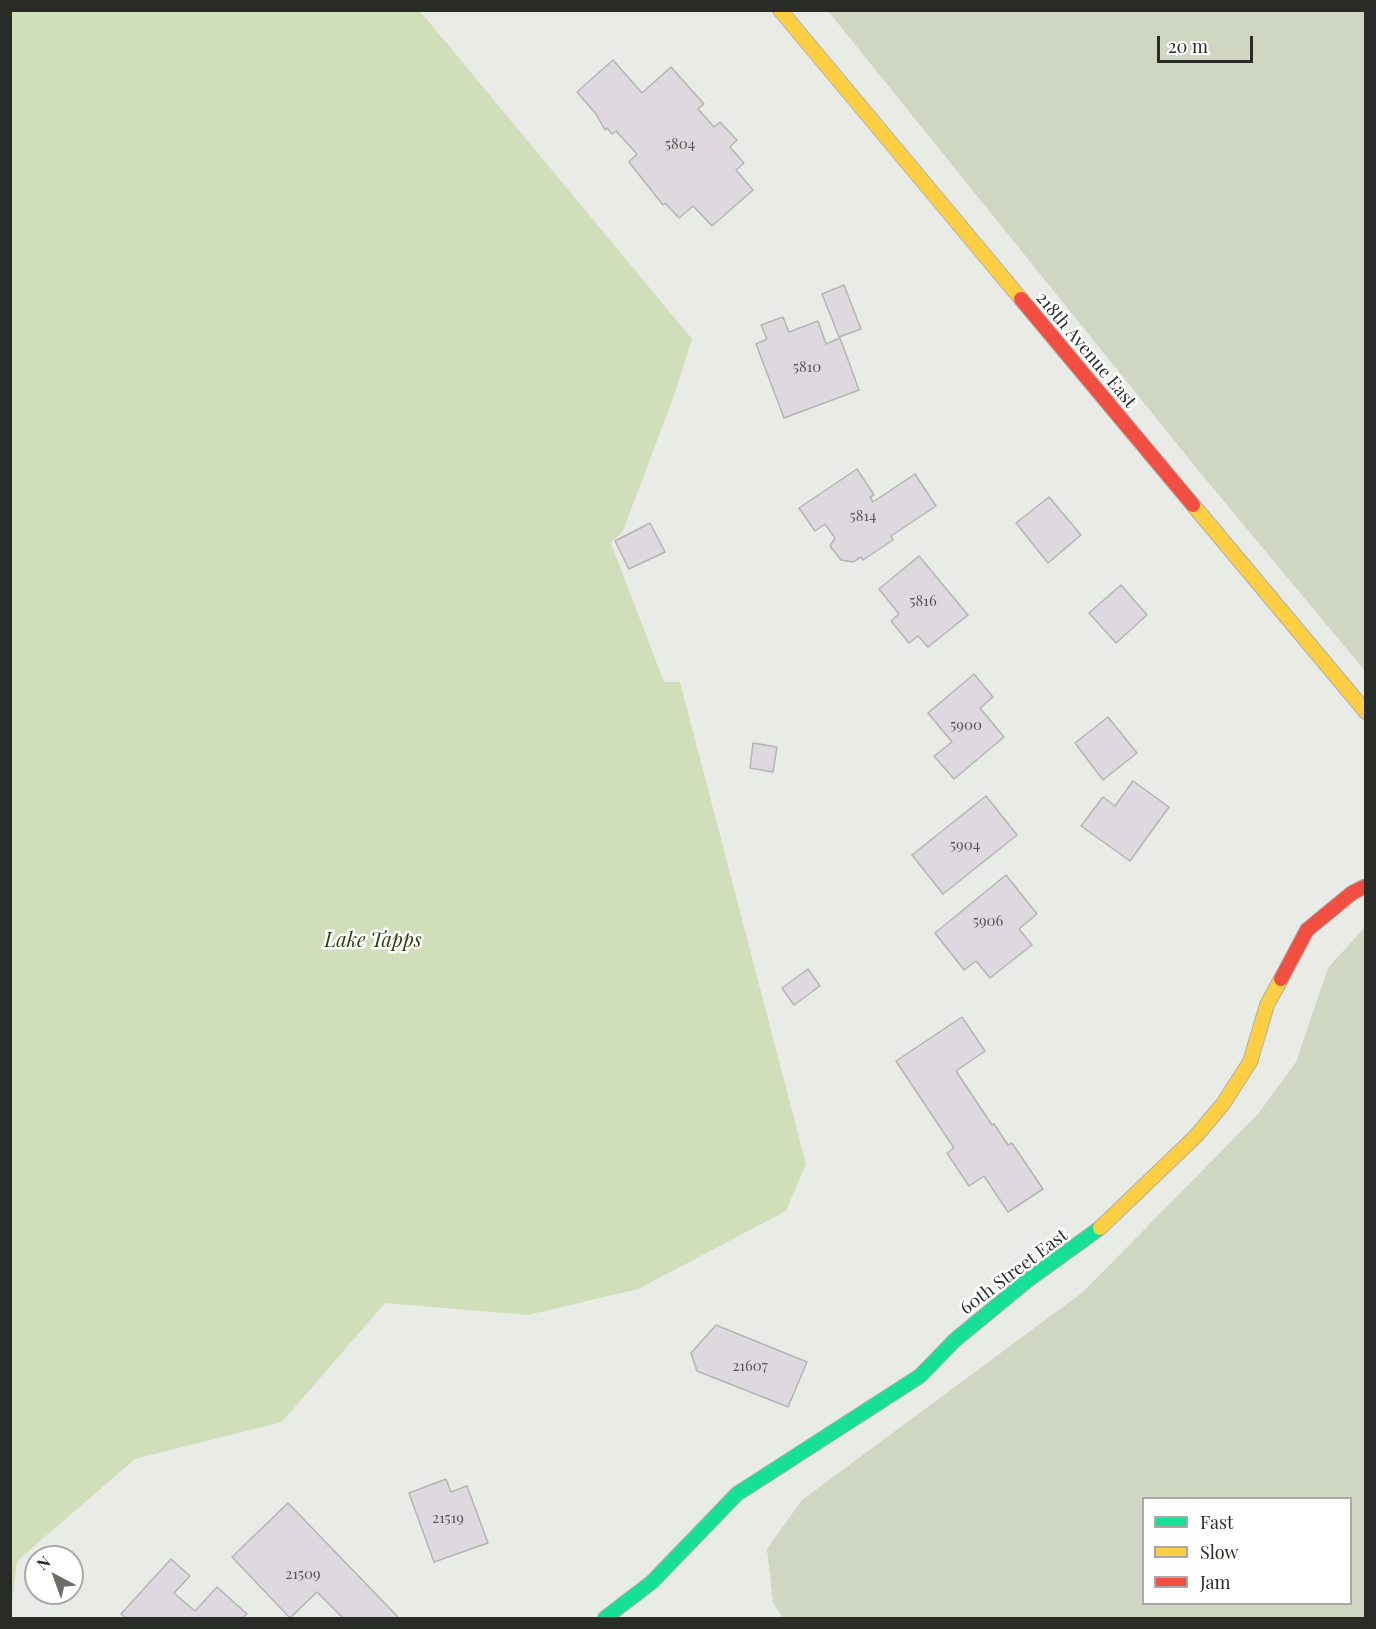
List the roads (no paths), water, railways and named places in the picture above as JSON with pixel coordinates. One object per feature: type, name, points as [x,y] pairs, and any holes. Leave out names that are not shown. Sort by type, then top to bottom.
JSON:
[{"type":"street","name":"218th Avenue East","points":[[780,10],[1365,712]]},
{"type":"street","name":"60th Street East","points":[[605,1618],[652,1582],[736,1494],[921,1376],[955,1340],[1028,1280],[1103,1226],[1149,1183],[1203,1128],[1223,1104],[1250,1062],[1267,1005],[1307,930],[1352,893],[1365,886]]},
{"type":"water","name":"Lake Tapps","points":[[11,10],[420,11],[692,339],[676,390],[623,531],[611,543],[664,682],[680,682],[806,1164],[786,1211],[638,1289],[528,1315],[385,1303],[282,1422],[135,1459],[36,1545],[24,1545],[24,1555],[17,1561],[11,1610]]}]
